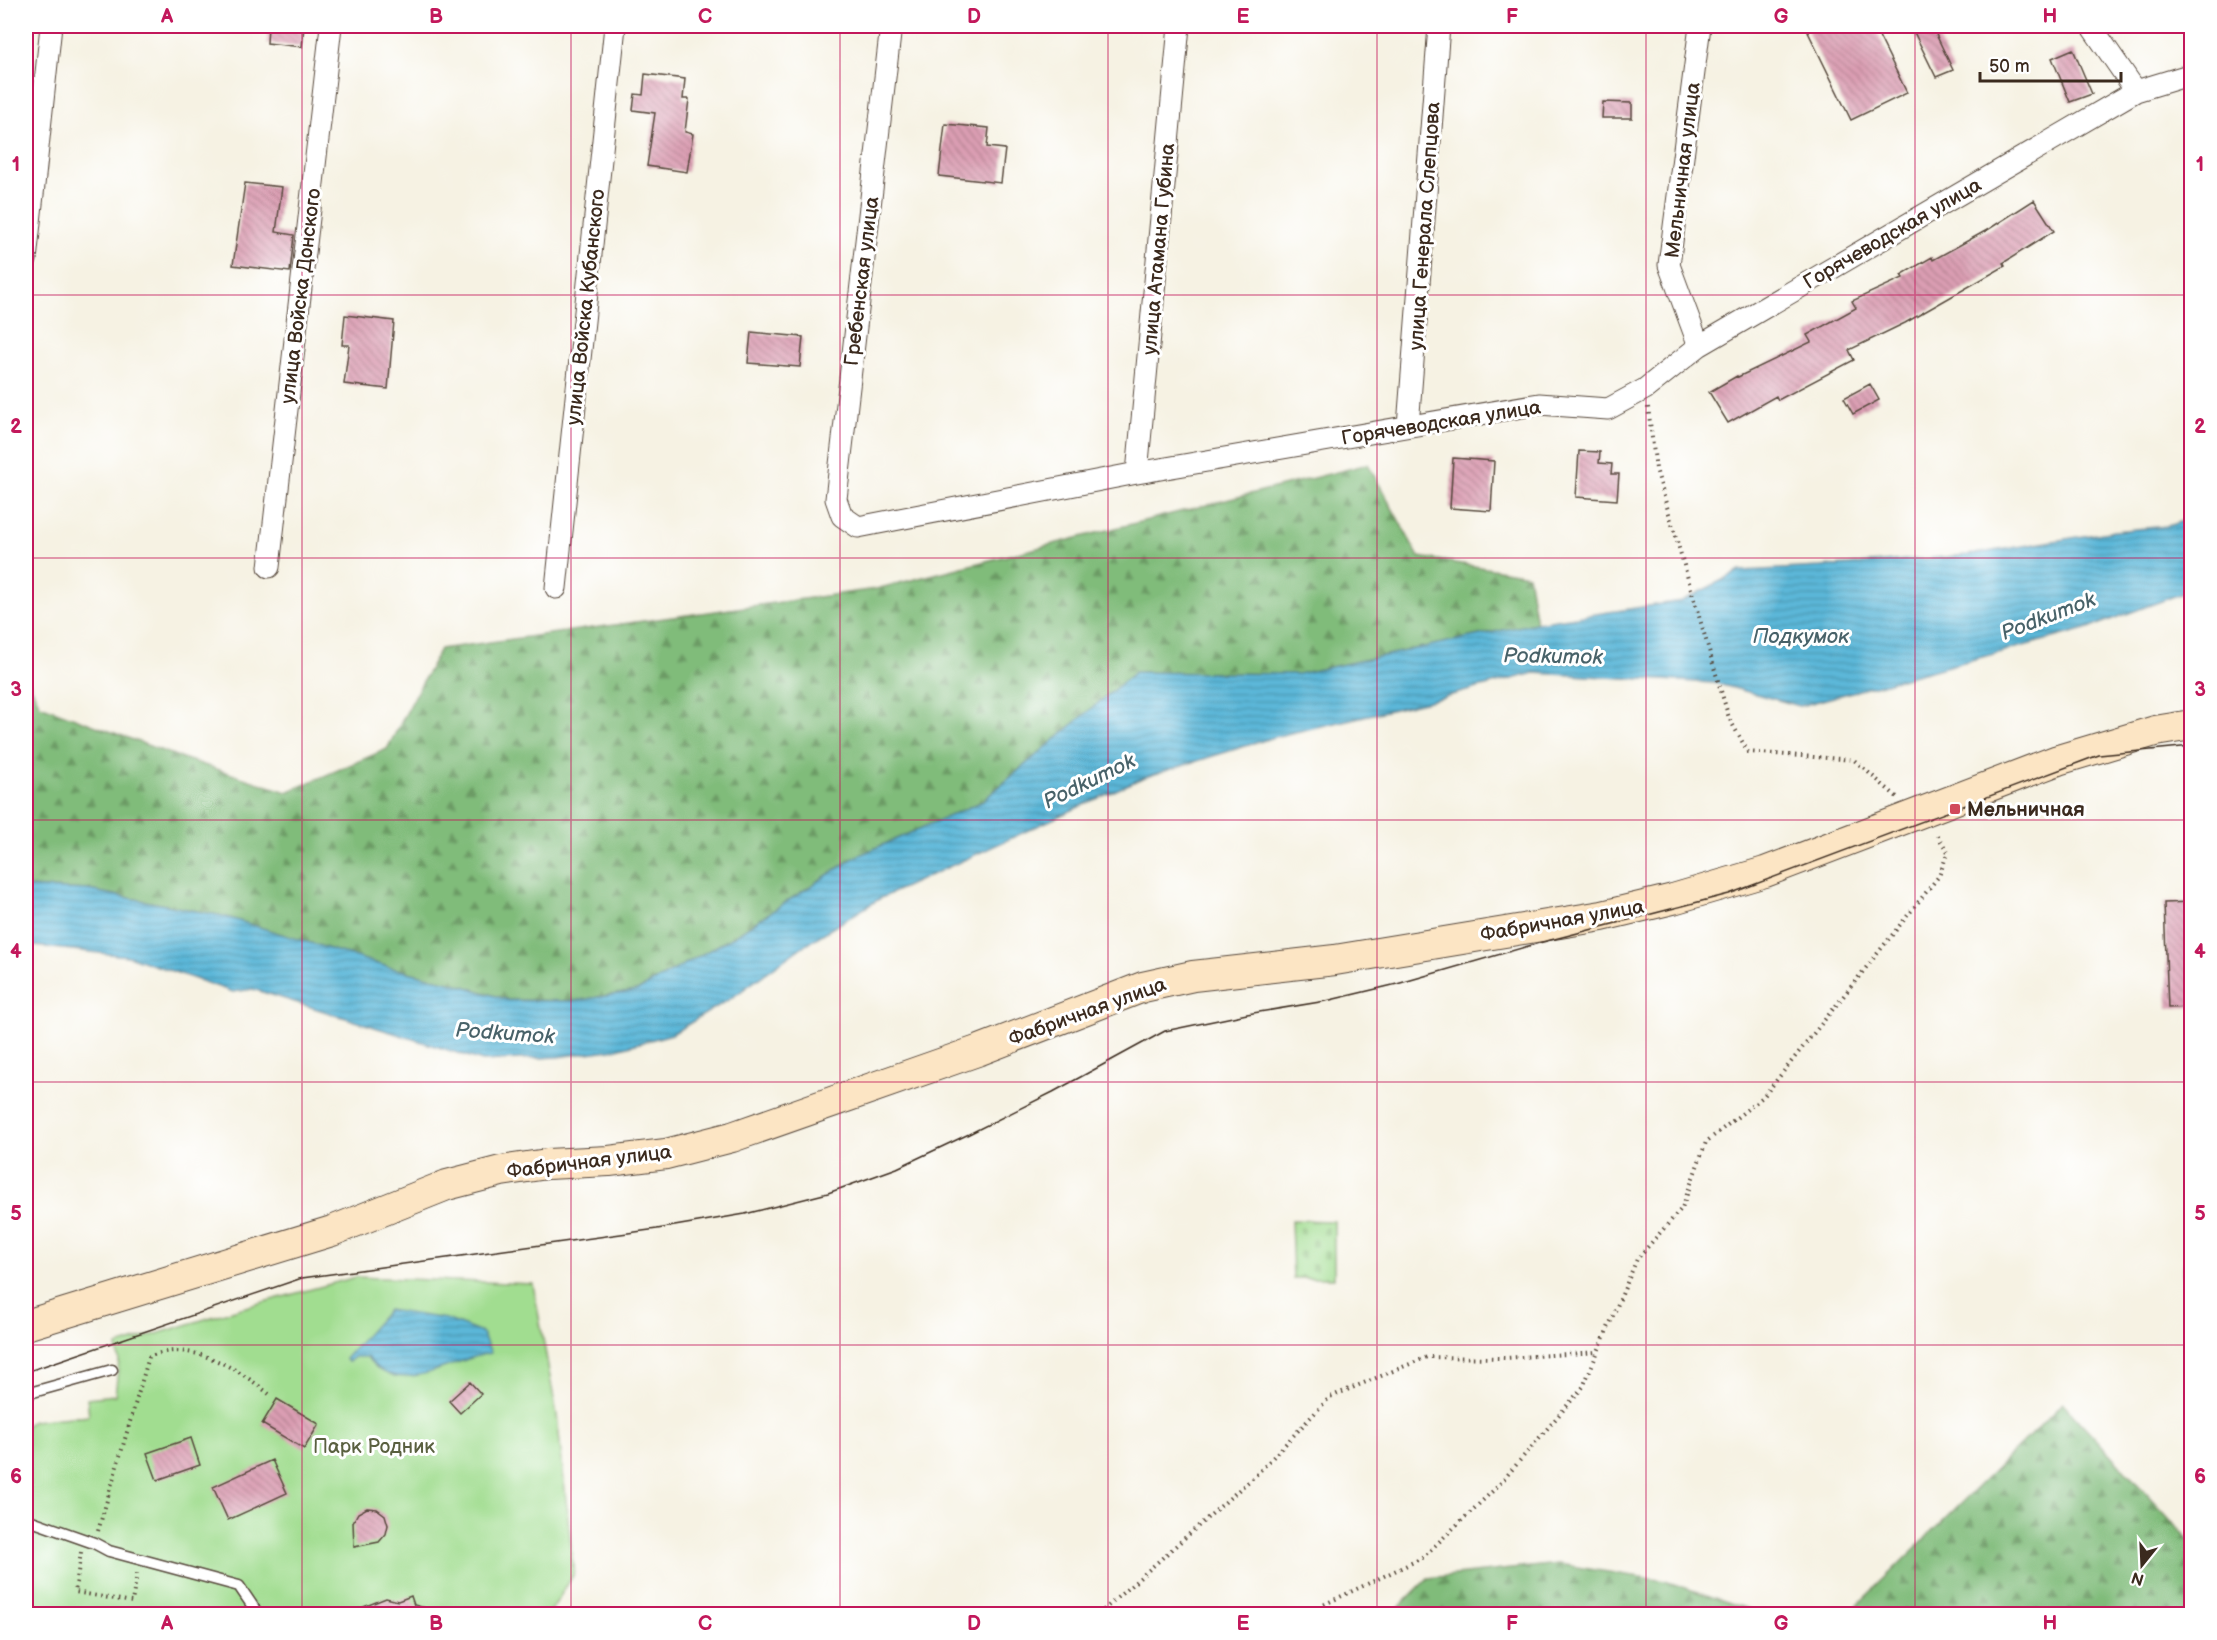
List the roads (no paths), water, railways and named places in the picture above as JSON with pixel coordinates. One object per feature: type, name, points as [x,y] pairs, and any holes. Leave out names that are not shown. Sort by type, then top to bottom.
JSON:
[{"type":"main road","name":"Фабричная улица","points":[[26,1325],[332,1232],[447,1185],[501,1171],[547,1164],[609,1161],[666,1154],[732,1137],[980,1050],[1143,987],[1193,976],[1335,960],[1602,916],[1673,899],[1765,872],[2058,760],[2155,731],[2192,725]]},
{"type":"street","points":[[26,260],[51,26]]},
{"type":"street","name":"улица Войска Донского","points":[[269,567],[331,26]]},
{"type":"street","name":"улица Войска Кубанского","points":[[556,588],[615,26]]},
{"type":"street","name":"Гребенская улица","points":[[858,527],[842,516],[836,500],[891,26]]},
{"type":"street","name":"улица Атамана Губина","points":[[1137,474],[1179,26]]},
{"type":"street","name":"улица Генерала Слепцова","points":[[1408,426],[1439,26]]},
{"type":"street","name":"Мельничная улица","points":[[1699,346],[1669,265],[1700,26]]},
{"type":"street","points":[[2091,26],[2136,91]]},
{"type":"street","name":"Горячеводская улица","points":[[858,527],[1137,474],[1539,404],[1608,409],[1645,389],[1699,346],[2136,91],[2192,74]]},
{"type":"lane","points":[[26,1394],[112,1370]]},
{"type":"lane","points":[[26,1519],[94,1543],[109,1551],[239,1586],[258,1614]]},
{"type":"water","name":"Подкумок","points":[[2191,518],[2191,590],[2086,629],[1800,706],[1715,683],[1534,673],[1429,701],[1278,736],[1142,778],[879,899],[803,946],[733,997],[672,1034],[617,1049],[557,1057],[483,1061],[253,989],[233,992],[128,956],[26,945],[26,887],[88,890],[223,916],[388,967],[457,984],[508,1000],[574,1001],[637,991],[731,938],[855,857],[981,802],[1135,672],[1298,674],[1536,623],[1682,601],[1740,571],[1968,555],[2115,531],[2168,526]]},
{"type":"water","points":[[388,1310],[446,1319],[482,1333],[491,1353],[409,1376],[394,1376],[379,1370],[367,1357],[355,1357],[348,1362],[345,1359]]},
{"type":"tram line","points":[[26,1372],[302,1278],[657,1229],[745,1214],[828,1193],[897,1168],[969,1134],[1053,1092],[1165,1031],[1326,1001],[1397,984],[1539,943],[1729,894],[2099,755],[2192,746]]},
{"type":"place","name":"Мельничная","points":[[1955,809]]},
{"type":"water label","name":"Podkumok","points":[[2048,616]]},
{"type":"water label","name":"Podkumok","points":[[1553,656]]},
{"type":"water label","name":"Podkumok","points":[[1089,781]]},
{"type":"water label","name":"Podkumok","points":[[505,1033]]},
{"type":"park label","name":"Парк Родник","points":[[374,1446]]}]
